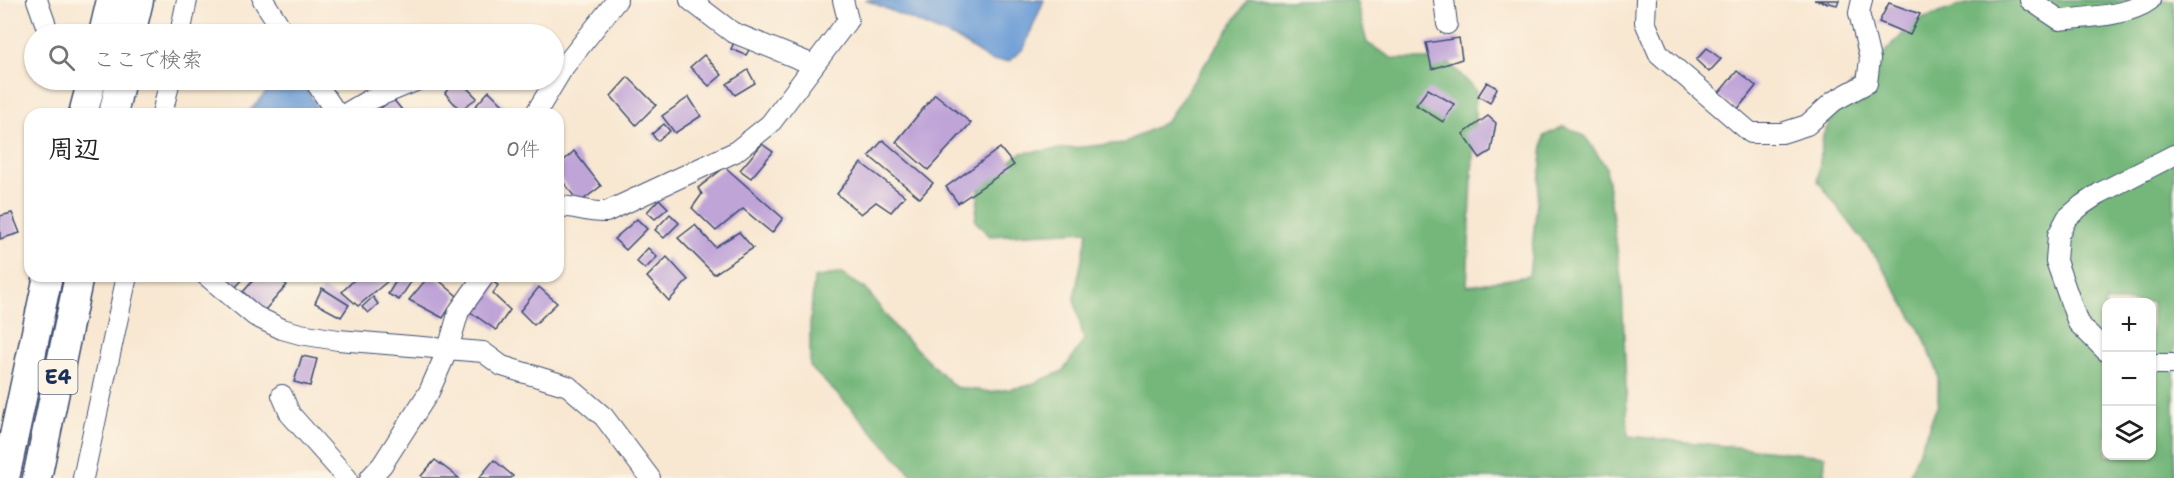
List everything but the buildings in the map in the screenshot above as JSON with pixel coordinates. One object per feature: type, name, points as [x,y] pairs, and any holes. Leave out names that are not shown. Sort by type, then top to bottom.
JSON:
[{"type":"highway","points":[[105,24],[111,0]]},
{"type":"highway","points":[[133,24],[139,0]]},
{"type":"highway","points":[[82,90],[83,108]]},
{"type":"highway","points":[[114,108],[119,90]]},
{"type":"highway","name":"E4","points":[[5,478],[47,282]]},
{"type":"highway","name":"E4","points":[[37,478],[78,282]]},
{"type":"street","points":[[37,0],[45,24]]},
{"type":"street","points":[[182,24],[187,0]]},
{"type":"street","points":[[263,0],[279,24]]},
{"type":"street","points":[[564,60],[617,0]]},
{"type":"street","points":[[690,0],[732,32],[814,65]]},
{"type":"street","points":[[564,207],[592,213],[606,213],[735,152],[770,124],[848,20],[843,0]]},
{"type":"street","points":[[1444,0],[1447,24]]},
{"type":"street","points":[[1646,0],[1645,22],[1659,54],[1751,134],[1782,133],[1807,125],[1834,101],[1867,83],[1870,59],[1858,13],[1862,0]]},
{"type":"street","points":[[2030,0],[2060,20],[2113,13],[2142,6],[2150,0]]},
{"type":"street","points":[[163,108],[168,90]]},
{"type":"street","points":[[321,90],[333,108]]},
{"type":"street","points":[[355,108],[394,90]]},
{"type":"street","points":[[538,108],[547,90]]},
{"type":"street","points":[[2102,347],[2078,323],[2056,261],[2058,235],[2067,218],[2082,205],[2100,193],[2174,155]]},
{"type":"street","points":[[83,478],[126,282]]},
{"type":"street","points":[[214,282],[255,316],[282,329],[338,340],[483,352],[502,366],[568,386],[604,417],[650,478]]},
{"type":"street","points":[[370,478],[382,465],[429,392],[448,349],[459,311],[480,282]]},
{"type":"street","points":[[2156,364],[2174,364]]},
{"type":"street","points":[[282,394],[290,414],[347,478]]},
{"type":"green space","points":[[1248,0],[1356,0],[1367,43],[1393,59],[1424,59],[1450,64],[1476,90],[1467,286],[1529,276],[1544,136],[1564,126],[1585,136],[1606,167],[1622,286],[1628,436],[1825,456],[1824,478],[915,478],[810,367],[810,325],[814,278],[840,273],[866,289],[897,330],[955,387],[991,392],[1027,386],[1063,371],[1084,340],[1074,298],[1088,231],[990,236],[975,221],[980,185],[1021,153],[1124,143],[1166,122]]},
{"type":"green space","points":[[1986,0],[2174,0],[2174,478],[1908,478],[1938,404],[1938,373],[1923,336],[1881,264],[1818,181],[1823,135],[1849,88],[1916,21],[1962,5]]},
{"type":"water","points":[[866,0],[1044,0],[1024,48],[1009,61],[991,61],[959,40]]},
{"type":"water","points":[[268,90],[308,90],[317,108],[252,108]]}]
